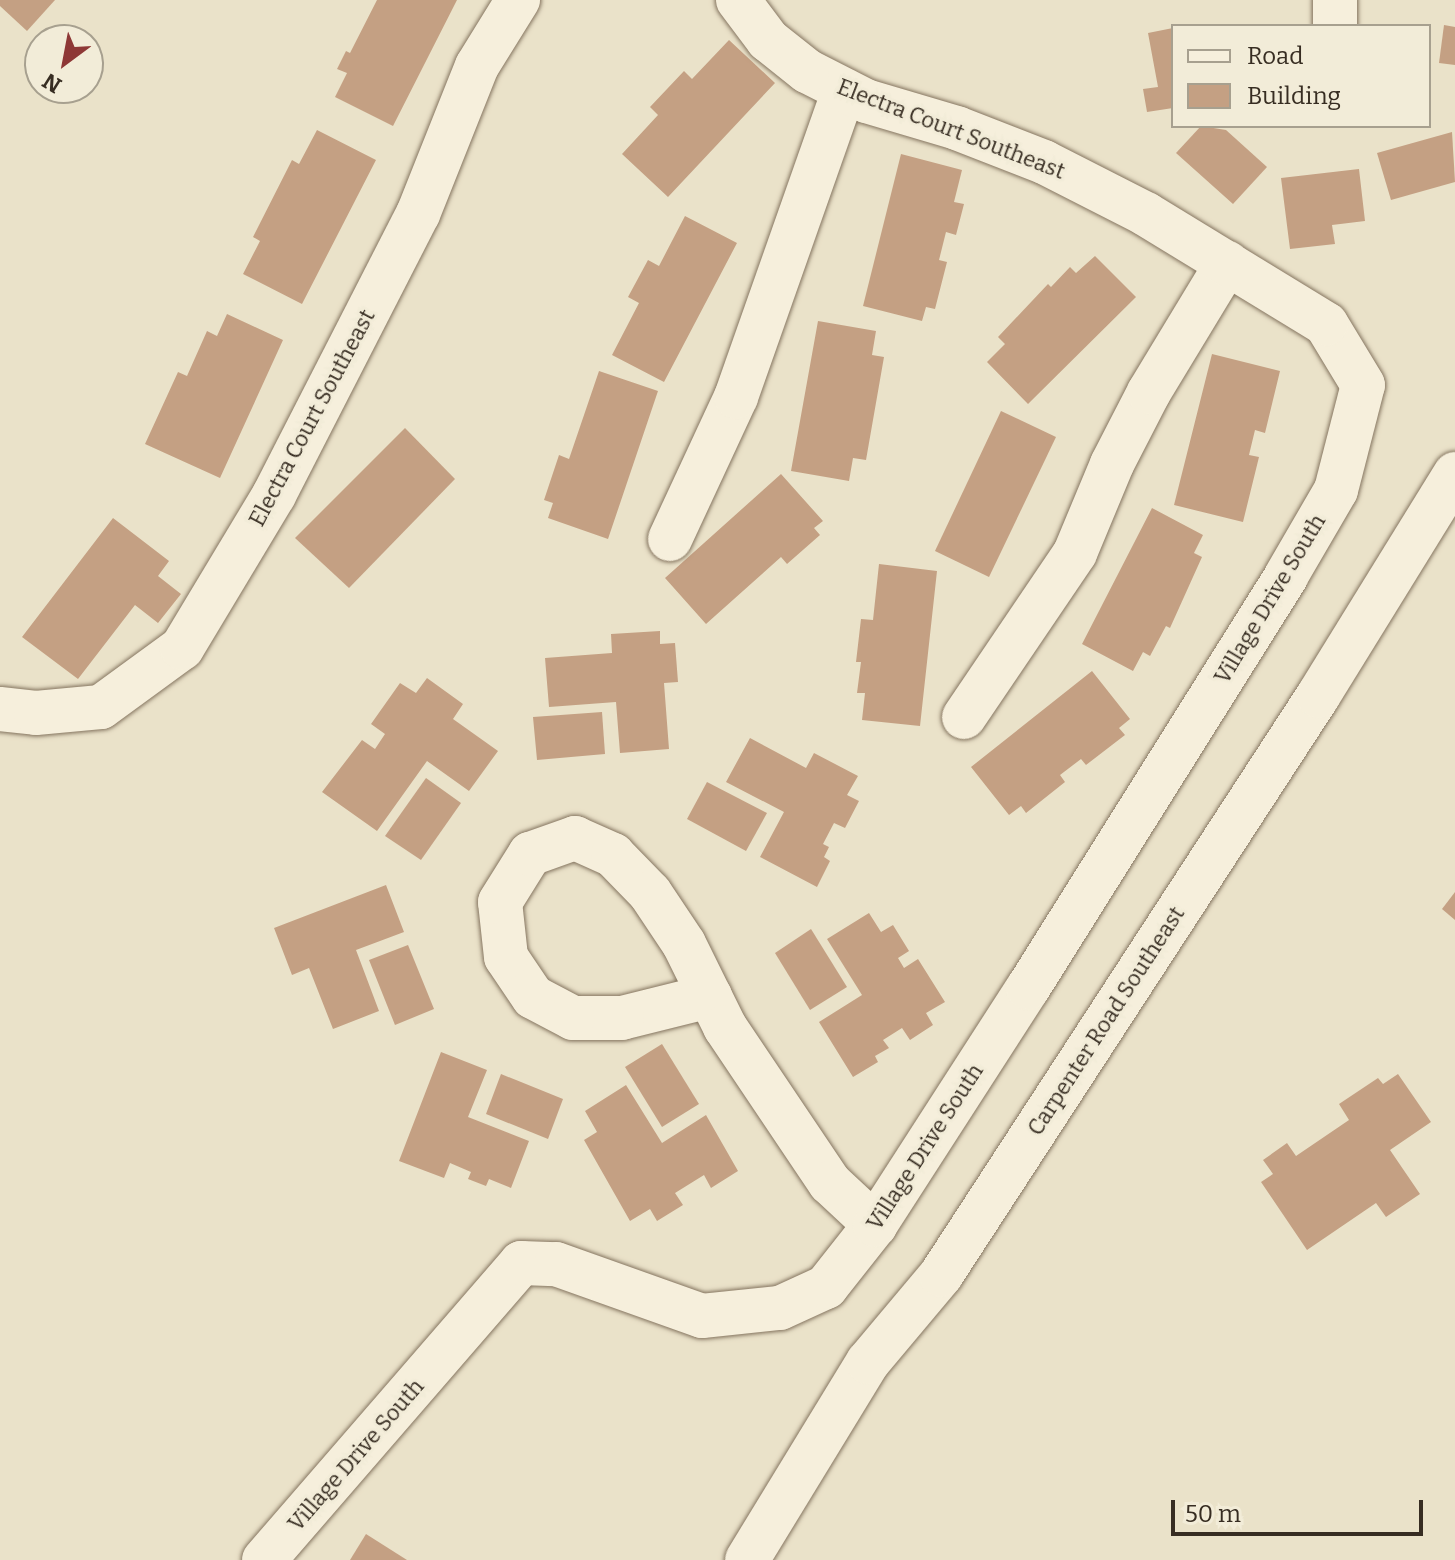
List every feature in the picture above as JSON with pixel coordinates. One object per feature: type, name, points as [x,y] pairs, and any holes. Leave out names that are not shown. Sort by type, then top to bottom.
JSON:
[{"type":"street","name":"Electra Court Southeast","points":[[0,709],[36,713],[101,707],[182,648],[274,495],[418,214],[477,66],[518,0]]},
{"type":"street","name":"Electra Court Southeast","points":[[738,0],[768,40],[807,71],[866,101],[957,128],[1044,162],[1146,214],[1227,263],[1326,324],[1363,385]]},
{"type":"street","points":[[1335,0],[1335,24]]},
{"type":"street","points":[[670,539],[736,397],[844,90]]},
{"type":"street","points":[[964,717],[1075,553],[1112,464],[1143,404],[1227,263]]},
{"type":"street","name":"Village Drive South","points":[[264,1560],[521,1263],[556,1264],[702,1316],[780,1308],[826,1287],[875,1225],[1286,576],[1336,490],[1363,385]]},
{"type":"street","name":"Carpenter Road Southeast","points":[[747,1560],[868,1362],[941,1275],[967,1236],[1318,696],[1455,474]]},
{"type":"street","points":[[710,996],[622,1018],[573,1018],[533,997],[506,957],[500,902],[530,854],[575,838],[613,855],[659,906],[684,944],[710,996],[725,1027],[830,1183],[875,1225]]},
{"type":"building","points":[[0,0],[55,0],[33,24],[24,24],[24,28],[0,6]]},
{"type":"building","points":[[377,0],[457,0],[393,126],[335,97],[347,73],[337,69],[346,51],[350,53]]},
{"type":"building","points":[[1444,25],[1455,27],[1455,65],[1439,63]]},
{"type":"building","points":[[1171,28],[1171,108],[1147,112],[1143,89],[1158,87],[1148,33]]},
{"type":"building","points":[[729,40],[775,83],[668,197],[622,154],[658,115],[650,107],[684,71],[692,79]]},
{"type":"building","points":[[1199,128],[1214,128],[1226,130],[1267,167],[1233,204],[1176,153]]},
{"type":"building","points":[[317,130],[376,160],[302,304],[243,274],[260,241],[253,237],[292,160],[299,164]]},
{"type":"building","points":[[1452,132],[1455,182],[1391,200],[1377,153]]},
{"type":"building","points":[[901,154],[962,170],[954,202],[964,204],[956,235],[946,232],[939,260],[947,262],[935,309],[926,307],[922,321],[863,306]]},
{"type":"building","points":[[1359,169],[1365,221],[1332,225],[1335,244],[1290,249],[1281,178]]},
{"type":"building","points":[[685,216],[737,243],[664,382],[612,355],[639,303],[628,297],[648,260],[659,266]]},
{"type":"building","points":[[1095,256],[1136,297],[1028,404],[987,362],[1005,344],[998,337],[1048,284],[1051,287],[1070,267],[1076,273]]},
{"type":"building","points":[[227,314],[283,340],[220,478],[145,444],[178,372],[187,376],[207,331],[217,336]]},
{"type":"building","points":[[818,321],[876,331],[872,355],[884,357],[866,460],[853,458],[849,481],[791,471]]},
{"type":"building","points":[[1212,354],[1280,371],[1265,433],[1255,430],[1249,455],[1259,457],[1243,522],[1174,505]]},
{"type":"building","points":[[599,371],[658,391],[608,539],[548,518],[553,503],[544,500],[559,455],[569,459]]},
{"type":"building","points":[[1001,411],[1056,437],[989,577],[935,551]]},
{"type":"building","points":[[405,428],[455,479],[349,588],[295,538]]},
{"type":"building","points":[[781,474],[823,521],[814,528],[820,535],[787,564],[781,557],[706,624],[665,578]]},
{"type":"building","points":[[1152,508],[1203,535],[1194,553],[1202,557],[1170,628],[1166,626],[1150,656],[1143,652],[1133,671],[1082,644]]},
{"type":"building","points":[[113,518],[169,561],[158,576],[181,594],[158,623],[135,605],[78,679],[22,637]]},
{"type":"building","points":[[879,564],[937,571],[920,726],[862,720],[865,693],[857,693],[861,662],[856,662],[861,619],[873,620]]},
{"type":"building","points":[[660,631],[660,644],[675,643],[678,682],[664,683],[669,749],[620,753],[616,702],[549,707],[545,658],[612,653],[611,634]]},
{"type":"building","points":[[1092,671],[1130,719],[1119,728],[1125,735],[1086,765],[1081,759],[1060,775],[1065,782],[1026,813],[1021,806],[1009,815],[971,767]]},
{"type":"building","points":[[427,678],[463,704],[453,719],[498,751],[469,791],[427,761],[377,831],[322,792],[362,740],[375,749],[385,734],[371,724],[400,683],[416,693]]},
{"type":"building","points":[[602,712],[605,754],[537,760],[533,717]]},
{"type":"building","points":[[750,738],[806,768],[814,753],[858,776],[847,795],[859,801],[845,828],[834,823],[823,844],[829,847],[824,857],[830,861],[817,887],[760,857],[784,812],[726,782]]},
{"type":"building","points":[[426,778],[461,803],[421,860],[385,836]]},
{"type":"building","points":[[707,782],[767,813],[746,851],[687,819]]},
{"type":"building","points":[[386,885],[404,932],[356,950],[379,1011],[333,1029],[309,968],[292,975],[274,928]]},
{"type":"building","points":[[1455,892],[1455,920],[1442,909]]},
{"type":"building","points":[[869,913],[881,932],[893,925],[909,951],[898,958],[904,968],[918,959],[945,1002],[926,1013],[933,1025],[910,1040],[902,1028],[883,1040],[889,1048],[875,1056],[878,1062],[853,1077],[819,1022],[862,995],[827,939]]},
{"type":"building","points":[[811,929],[847,987],[810,1010],[775,953]]},
{"type":"building","points":[[408,945],[434,1009],[395,1025],[369,960]]},
{"type":"building","points":[[662,1044],[699,1104],[662,1127],[625,1067]]},
{"type":"building","points":[[441,1052],[487,1070],[468,1117],[529,1141],[511,1188],[489,1179],[486,1186],[468,1179],[471,1172],[450,1163],[444,1178],[399,1161]]},
{"type":"building","points":[[501,1074],[563,1099],[548,1139],[486,1114]]},
{"type":"building","points":[[1398,1074],[1431,1122],[1390,1150],[1420,1194],[1386,1217],[1376,1203],[1307,1250],[1261,1182],[1273,1174],[1263,1160],[1287,1143],[1296,1156],[1349,1120],[1339,1104],[1378,1078],[1383,1084]]},
{"type":"building","points":[[626,1085],[662,1143],[706,1115],[738,1171],[711,1188],[704,1175],[675,1193],[683,1205],[657,1221],[650,1209],[630,1221],[584,1140],[597,1132],[585,1111]]},
{"type":"building","points":[[366,1534],[407,1560],[350,1560]]}]
